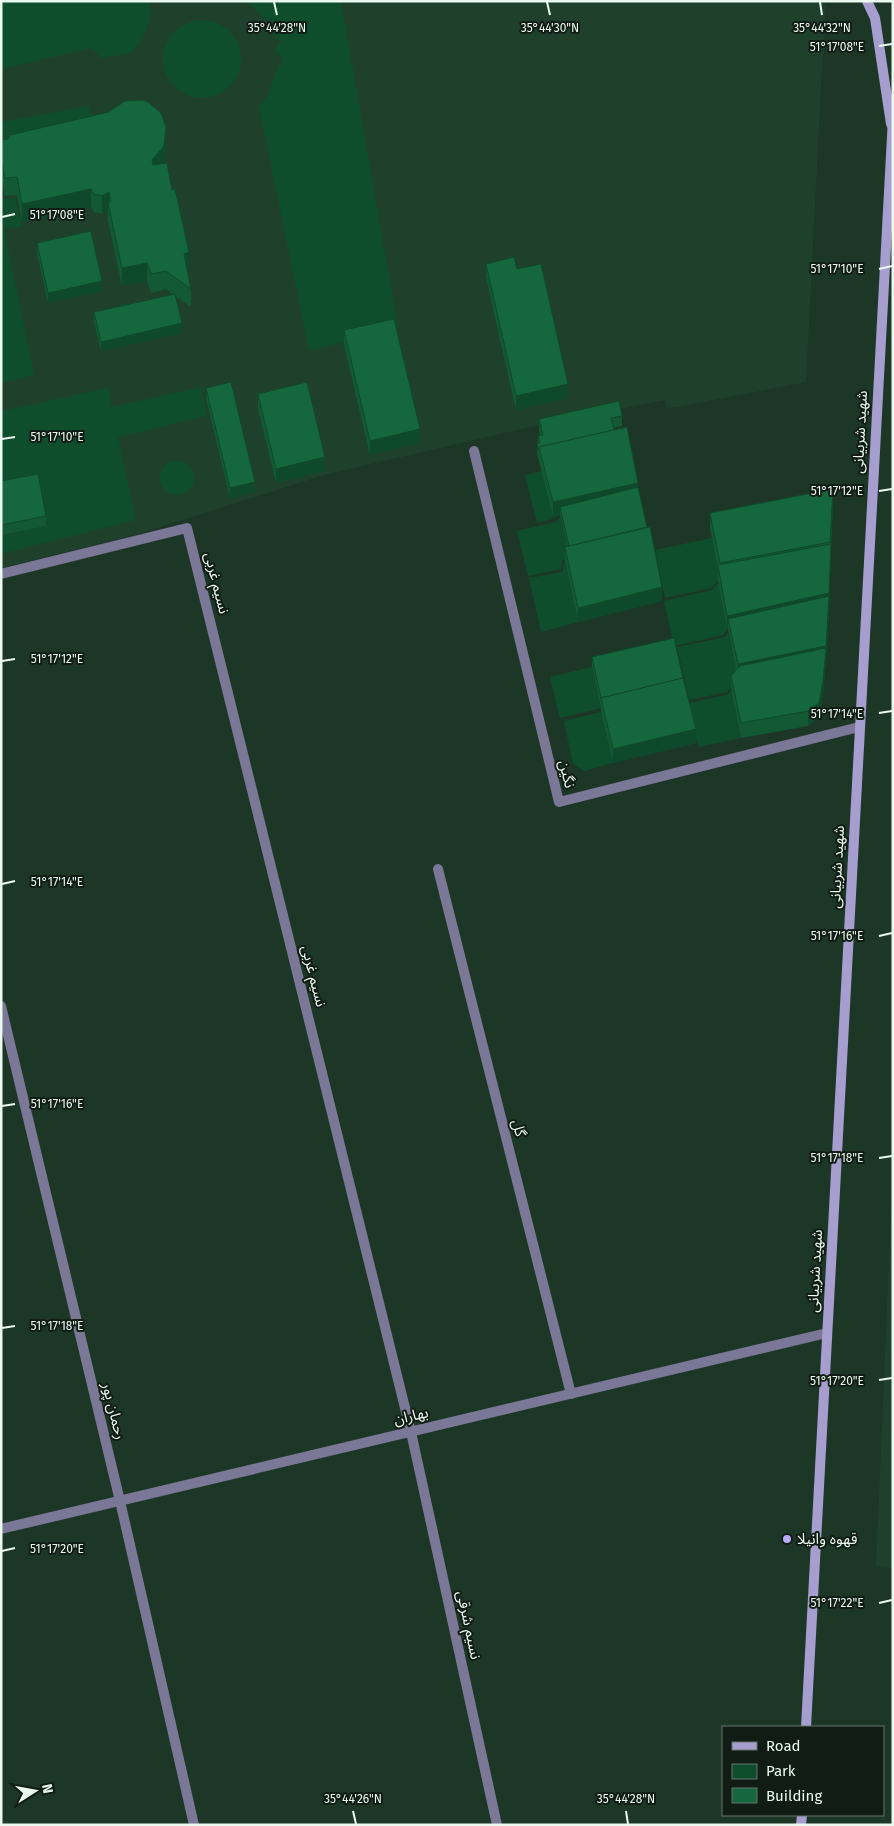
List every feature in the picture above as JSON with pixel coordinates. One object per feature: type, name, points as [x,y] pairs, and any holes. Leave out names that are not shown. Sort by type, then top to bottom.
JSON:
[{"type":"main road","name":"شهید شربیانی","points":[[806,1726],[892,122],[876,18],[867,1]]},
{"type":"street","name":"نگین","points":[[474,452],[559,802],[859,727]]},
{"type":"street","name":"نسیم غربی","points":[[1,574],[188,528],[411,1432]]},
{"type":"street","name":"گل","points":[[438,869],[571,1394]]},
{"type":"street","name":"رحمان پور","points":[[1,1006],[120,1501],[194,1825]]},
{"type":"street","name":"بهاران","points":[[1,1529],[827,1333]]},
{"type":"street","name":"نسیم شرقی","points":[[411,1432],[497,1825]]},
{"type":"shaded area","points":[[1,1],[821,1],[825,6],[806,382],[677,407],[666,408],[665,400],[512,431],[324,475],[141,533],[1,568]]},
{"type":"shaded area","points":[[893,1170],[893,1568],[876,1567]]},
{"type":"green space","points":[[1,1],[149,1],[151,12],[148,27],[143,38],[131,53],[101,58],[92,48],[1,69]]},
{"type":"green space","points":[[246,1],[341,1],[398,328],[309,351],[259,107],[267,96],[282,58],[275,50],[280,42],[274,34],[277,27],[269,19],[265,21]]},
{"type":"green space","points":[[202,20],[217,23],[230,31],[238,44],[241,59],[238,74],[230,87],[217,95],[202,98],[187,95],[174,87],[166,74],[163,59],[166,44],[174,31],[187,23]]},
{"type":"green space","points":[[89,106],[94,130],[1,155],[1,122]]},
{"type":"green space","points":[[1,192],[3,199],[15,198],[22,226],[4,229],[34,375],[1,383]]},
{"type":"green space","points":[[201,387],[207,416],[118,437],[136,520],[1,554],[1,411],[108,388],[112,407]]},
{"type":"green space","points":[[177,461],[189,466],[194,478],[189,490],[177,495],[165,490],[160,478],[165,466]]},
{"type":"green space","points":[[542,471],[553,517],[552,519],[537,523],[525,475]]},
{"type":"green space","points":[[560,517],[570,559],[562,560],[561,569],[528,576],[517,531],[556,522]]},
{"type":"green space","points":[[712,538],[720,578],[711,588],[665,598],[655,550]]},
{"type":"green space","points":[[565,561],[578,622],[541,632],[529,578],[562,572]]},
{"type":"green space","points":[[719,582],[727,630],[723,635],[674,646],[664,601],[712,590]]},
{"type":"green space","points":[[728,633],[738,678],[727,692],[689,700],[677,647],[725,637]]},
{"type":"green space","points":[[592,667],[601,708],[560,718],[550,677]]},
{"type":"green space","points":[[731,690],[741,738],[698,747],[689,703],[727,695]]},
{"type":"green space","points":[[601,712],[613,763],[584,771],[573,764],[564,721]]},
{"type":"building","points":[[142,100],[148,102],[161,113],[166,127],[164,146],[152,160],[153,165],[167,163],[172,190],[175,189],[189,252],[184,254],[191,289],[166,271],[151,274],[147,263],[122,268],[108,203],[111,201],[109,192],[102,196],[94,194],[91,189],[22,204],[17,177],[5,178],[1,163],[1,140],[8,139],[10,135],[109,112],[125,101]]},
{"type":"building","points":[[91,231],[102,281],[48,293],[37,243]]},
{"type":"building","points":[[514,257],[517,269],[541,264],[568,384],[516,396],[486,264]]},
{"type":"building","points":[[175,294],[182,323],[101,342],[94,312]]},
{"type":"building","points":[[394,319],[420,429],[370,441],[344,330]]},
{"type":"building","points":[[231,382],[255,482],[230,488],[206,388]]},
{"type":"building","points":[[307,382],[325,457],[276,469],[258,394]]},
{"type":"building","points":[[619,401],[622,416],[611,418],[614,430],[539,447],[539,450],[537,444],[540,443],[538,436],[543,435],[539,419]]},
{"type":"building","points":[[627,427],[638,483],[553,502],[539,447]]},
{"type":"building","points":[[38,474],[46,516],[1,525],[1,481]]},
{"type":"building","points":[[638,487],[647,527],[569,546],[560,507]]},
{"type":"building","points":[[833,489],[830,542],[720,563],[710,513]]},
{"type":"building","points":[[650,527],[662,587],[578,608],[565,547]]},
{"type":"building","points":[[831,544],[829,593],[727,616],[718,565]]},
{"type":"building","points":[[829,596],[826,646],[738,664],[728,619]]},
{"type":"building","points":[[674,638],[683,678],[601,698],[592,657]]},
{"type":"building","points":[[826,648],[819,703],[808,711],[741,723],[731,676],[740,666]]},
{"type":"building","points":[[683,678],[696,729],[613,749],[601,698]]},
{"type":"place","name":"قهوه وانیلا","points":[[787,1539]]}]
